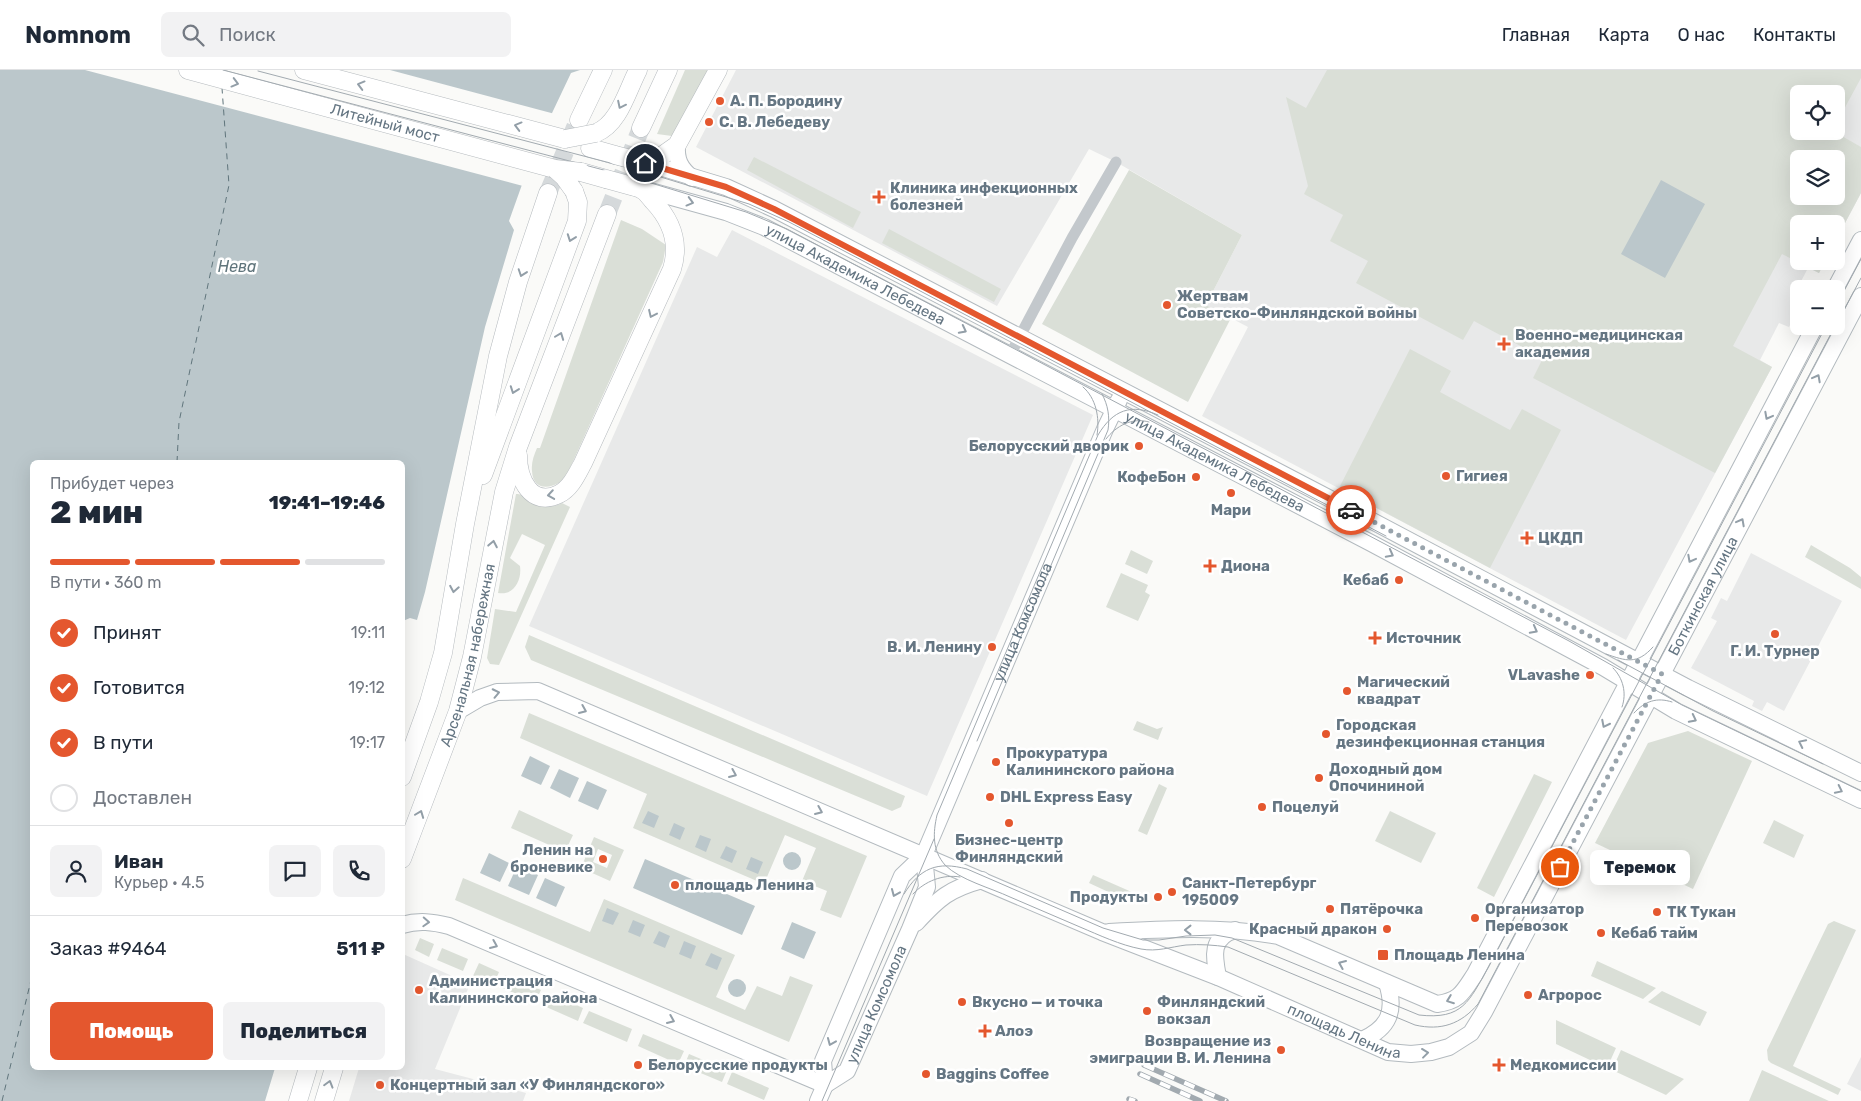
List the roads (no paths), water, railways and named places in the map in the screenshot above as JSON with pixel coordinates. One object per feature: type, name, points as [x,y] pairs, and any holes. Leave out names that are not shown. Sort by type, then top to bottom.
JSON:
[{"type":"main road","name":"Литейный мост","points":[[188,70],[555,169],[581,172]]},
{"type":"main road","name":"Литейный мост","points":[[304,70],[565,139],[593,141]]},
{"type":"main road","points":[[579,120],[603,70]]},
{"type":"main road","points":[[593,141],[609,126],[616,115],[638,70]]},
{"type":"main road","points":[[642,128],[668,70]]},
{"type":"main road","points":[[692,178],[685,172],[676,157],[677,145],[718,70]]},
{"type":"main road","name":"улица Академика Лебедева","points":[[593,141],[616,155],[726,187],[774,209],[1662,674],[1861,773]]},
{"type":"main road","points":[[647,164],[677,145]]},
{"type":"main road","name":"Арсенальная набережная","points":[[465,524],[578,214],[578,202],[574,191],[564,177],[555,169]]},
{"type":"main road","name":"улица Академика Лебедева","points":[[581,172],[726,212],[764,227],[1114,409],[1368,548],[1627,681],[1676,710],[1861,800]]},
{"type":"main road","name":"Арсенальная набережная","points":[[518,447],[518,464],[521,478],[526,489],[536,496],[548,498],[561,493],[572,483],[583,463],[676,258],[674,233],[665,214],[639,188]]},
{"type":"main road","name":"Арсенальная набережная","points":[[405,769],[429,702],[443,653],[465,524],[498,356],[518,282],[548,193]]},
{"type":"main road","name":"Арсенальная набережная","points":[[405,851],[458,711],[472,657],[504,492],[518,447],[607,214]]},
{"type":"main road","points":[[1840,280],[1861,240]]},
{"type":"main road","name":"Боткинская улица","points":[[1503,975],[1861,296]]},
{"type":"main road","name":"Боткинская улица","points":[[1480,964],[1810,335]]},
{"type":"main road","name":"улица Комсомола","points":[[818,1101],[825,1085],[823,1061],[902,876],[924,855],[1114,409],[1124,391]]},
{"type":"main road","name":"площадь Ленина","points":[[458,711],[480,698],[497,692],[538,691],[1102,932],[1218,977],[1388,1052],[1411,1054],[1431,1052],[1449,1047],[1471,1033],[1503,975]]},
{"type":"main road","name":"улица Комсомола","points":[[825,1085],[847,1071],[910,930],[927,886],[924,855]]},
{"type":"main road","points":[[910,930],[938,900],[964,885],[982,880]]},
{"type":"main road","points":[[405,924],[413,921],[449,926],[825,1085]]},
{"type":"main road","points":[[1218,977],[1214,956],[1218,940],[1226,933],[1236,930]]},
{"type":"main road","name":"площадь Ленина","points":[[1102,932],[1236,930],[1278,936],[1437,1004],[1448,1002],[1462,995],[1480,964]]},
{"type":"main road","points":[[1362,1040],[1375,1034],[1385,1024],[1391,1010],[1391,997],[1387,983]]},
{"type":"main road","points":[[298,1101],[307,1070]]},
{"type":"main road","points":[[324,1101],[333,1070]]},
{"type":"street","points":[[1010,355],[1072,238],[1116,162]]},
{"type":"water","name":"Нева","points":[[0,70],[580,70],[571,73],[534,151],[509,221],[514,230],[485,327],[417,620],[410,618],[405,620],[405,460],[30,460],[30,1070],[274,1070],[265,1101],[0,1101]]},
{"type":"water","points":[[1661,180],[1705,204],[1665,278],[1621,254]]},
{"type":"water","points":[[530,756],[550,766],[541,785],[521,776]]},
{"type":"water","points":[[559,769],[579,778],[570,798],[550,788]]},
{"type":"water","points":[[587,781],[607,790],[598,810],[578,801]]},
{"type":"water","points":[[648,811],[659,816],[654,828],[642,823]]},
{"type":"water","points":[[674,823],[685,828],[680,840],[669,835]]},
{"type":"water","points":[[700,835],[711,839],[706,852],[695,847]]},
{"type":"water","points":[[726,846],[737,851],[732,863],[720,858]]},
{"type":"water","points":[[788,852],[796,852],[801,857],[799,868],[788,870],[783,865],[783,857]]},
{"type":"water","points":[[489,853],[509,863],[500,882],[480,873]]},
{"type":"water","points":[[751,857],[763,862],[758,874],[746,869]]},
{"type":"water","points":[[645,859],[755,906],[742,935],[633,888]]},
{"type":"water","points":[[517,866],[538,875],[529,895],[508,886]]},
{"type":"water","points":[[545,878],[565,887],[556,907],[536,898]]},
{"type":"water","points":[[607,908],[619,913],[613,925],[602,921]]},
{"type":"water","points":[[633,920],[645,925],[640,937],[628,932]]},
{"type":"water","points":[[792,922],[816,932],[804,959],[781,949]]},
{"type":"water","points":[[659,931],[670,936],[665,948],[653,943]]},
{"type":"water","points":[[684,941],[696,946],[691,959],[679,954]]},
{"type":"water","points":[[711,953],[722,958],[717,970],[705,965]]},
{"type":"water","points":[[733,979],[741,979],[746,984],[744,995],[733,997],[728,992],[728,984]]},
{"type":"tunnel","points":[[548,193],[576,125]]},
{"type":"tunnel","points":[[607,214],[641,128]]},
{"type":"tram line","points":[[223,70],[638,179],[746,212],[787,229],[1569,641],[1682,705],[1861,791]]},
{"type":"tram line","points":[[258,71],[641,171],[749,204],[789,222],[1386,536]]},
{"type":"tram line","points":[[1845,289],[1861,259]]},
{"type":"tram line","points":[[1845,308],[1861,278]]},
{"type":"tram line","points":[[904,894],[916,878],[930,869],[947,866],[967,869],[1103,928],[1143,940],[1215,935],[1232,938],[1419,1015],[1434,1016],[1455,1011],[1469,999],[1488,968],[1821,335]]},
{"type":"tram line","points":[[1158,415],[1148,411],[1131,409],[1124,411],[1110,420],[1098,435],[937,815],[934,835],[938,853],[945,865],[967,879],[1117,942],[1147,950],[1186,945],[1228,947],[1415,1025],[1424,1027],[1442,1026],[1465,1017],[1478,1004],[1830,335]]},
{"type":"tram line","points":[[1083,387],[1091,397],[1096,409],[1097,435]]},
{"type":"tram line","points":[[977,741],[1108,430],[1108,411],[1102,394]]},
{"type":"tram line","points":[[1106,439],[1125,424],[1137,421],[1149,422]]},
{"type":"tram line","points":[[1606,654],[1631,660],[1642,657],[1653,647]]},
{"type":"tram line","points":[[1618,660],[1713,711],[1823,764]]},
{"type":"tram line","points":[[1613,668],[1623,686],[1622,707]]},
{"type":"tram line","points":[[1634,713],[1652,701],[1672,702]]},
{"type":"tram line","points":[[822,1101],[934,839]]},
{"type":"tram line","points":[[913,894],[929,882],[947,877],[960,877]]},
{"type":"railway","points":[[1144,1065],[1226,1101]]},
{"type":"railway","points":[[1140,1074],[1200,1101]]},
{"type":"railway","points":[[1129,1099],[1135,1101]]},
{"type":"place","name":"А. П. Бородину","points":[[720,101]]},
{"type":"place","name":"С. В. Лебедеву","points":[[709,122]]},
{"type":"place","name":"Клиника инфекционных болезней","points":[[879,197]]},
{"type":"place","name":"Жертвам Советско-Финляндской войны","points":[[1167,305]]},
{"type":"place","name":"Военно-медицинская академия","points":[[1504,344]]},
{"type":"place","name":"Белорусский дворик","points":[[1139,446]]},
{"type":"place","name":"Гигиея","points":[[1446,476]]},
{"type":"place","name":"КофеБон","points":[[1196,477]]},
{"type":"place","name":"Мари","points":[[1231,493]]},
{"type":"place","name":"ЦКДП","points":[[1527,538]]},
{"type":"place","name":"Диона","points":[[1210,566]]},
{"type":"place","name":"Кебаб","points":[[1399,580]]},
{"type":"place","name":"Г. И. Турнер","points":[[1775,634]]},
{"type":"place","name":"Источник","points":[[1375,638]]},
{"type":"place","name":"В. И. Ленину","points":[[992,647]]},
{"type":"place","name":"VLavashe","points":[[1590,675]]},
{"type":"place","name":"Магический квадрат","points":[[1347,691]]},
{"type":"place","name":"Городская дезинфекционная станция","points":[[1326,734]]},
{"type":"place","name":"Прокуратура Калининского района","points":[[996,762]]},
{"type":"place","name":"Доходный дом Опочининой","points":[[1319,778]]},
{"type":"place","name":"DHL Express Easy","points":[[990,797]]},
{"type":"place","name":"Поцелуй","points":[[1262,807]]},
{"type":"place","name":"Бизнеc-центр Финляндский","points":[[1009,823]]},
{"type":"place","name":"Ленин на броневике","points":[[603,859]]},
{"type":"place","name":"Теремок","points":[[1560,867]]},
{"type":"place","name":"площадь Ленина","points":[[675,885]]},
{"type":"place","name":"Санкт-Петербург 195009","points":[[1172,892]]},
{"type":"place","name":"Продукты","points":[[1158,897]]},
{"type":"place","name":"Пятёрочка","points":[[1330,909]]},
{"type":"place","name":"ТК Тукан","points":[[1657,912]]},
{"type":"place","name":"Организатор Перевозок","points":[[1475,918]]},
{"type":"place","name":"Красный дракон","points":[[1387,929]]},
{"type":"place","name":"Кебаб тайм","points":[[1601,933]]},
{"type":"place","name":"Площадь Ленина","points":[[1383,955]]},
{"type":"place","name":"Администрация Калининского района","points":[[419,990]]},
{"type":"place","name":"Агророс","points":[[1528,995]]},
{"type":"place","name":"Вкусно — и точка","points":[[962,1002]]},
{"type":"place","name":"Финляндский вокзал","points":[[1147,1011]]},
{"type":"place","name":"Алоэ","points":[[985,1031]]},
{"type":"place","name":"Возвращение из эмиграции В. И. Ленина","points":[[1281,1050]]},
{"type":"place","name":"Белорусские продукты","points":[[638,1065]]},
{"type":"place","name":"Медкомиссии","points":[[1499,1065]]},
{"type":"place","name":"Baggins Coffee","points":[[926,1074]]},
{"type":"place","name":"Концертный зал «У Финляндского»","points":[[380,1085]]}]
